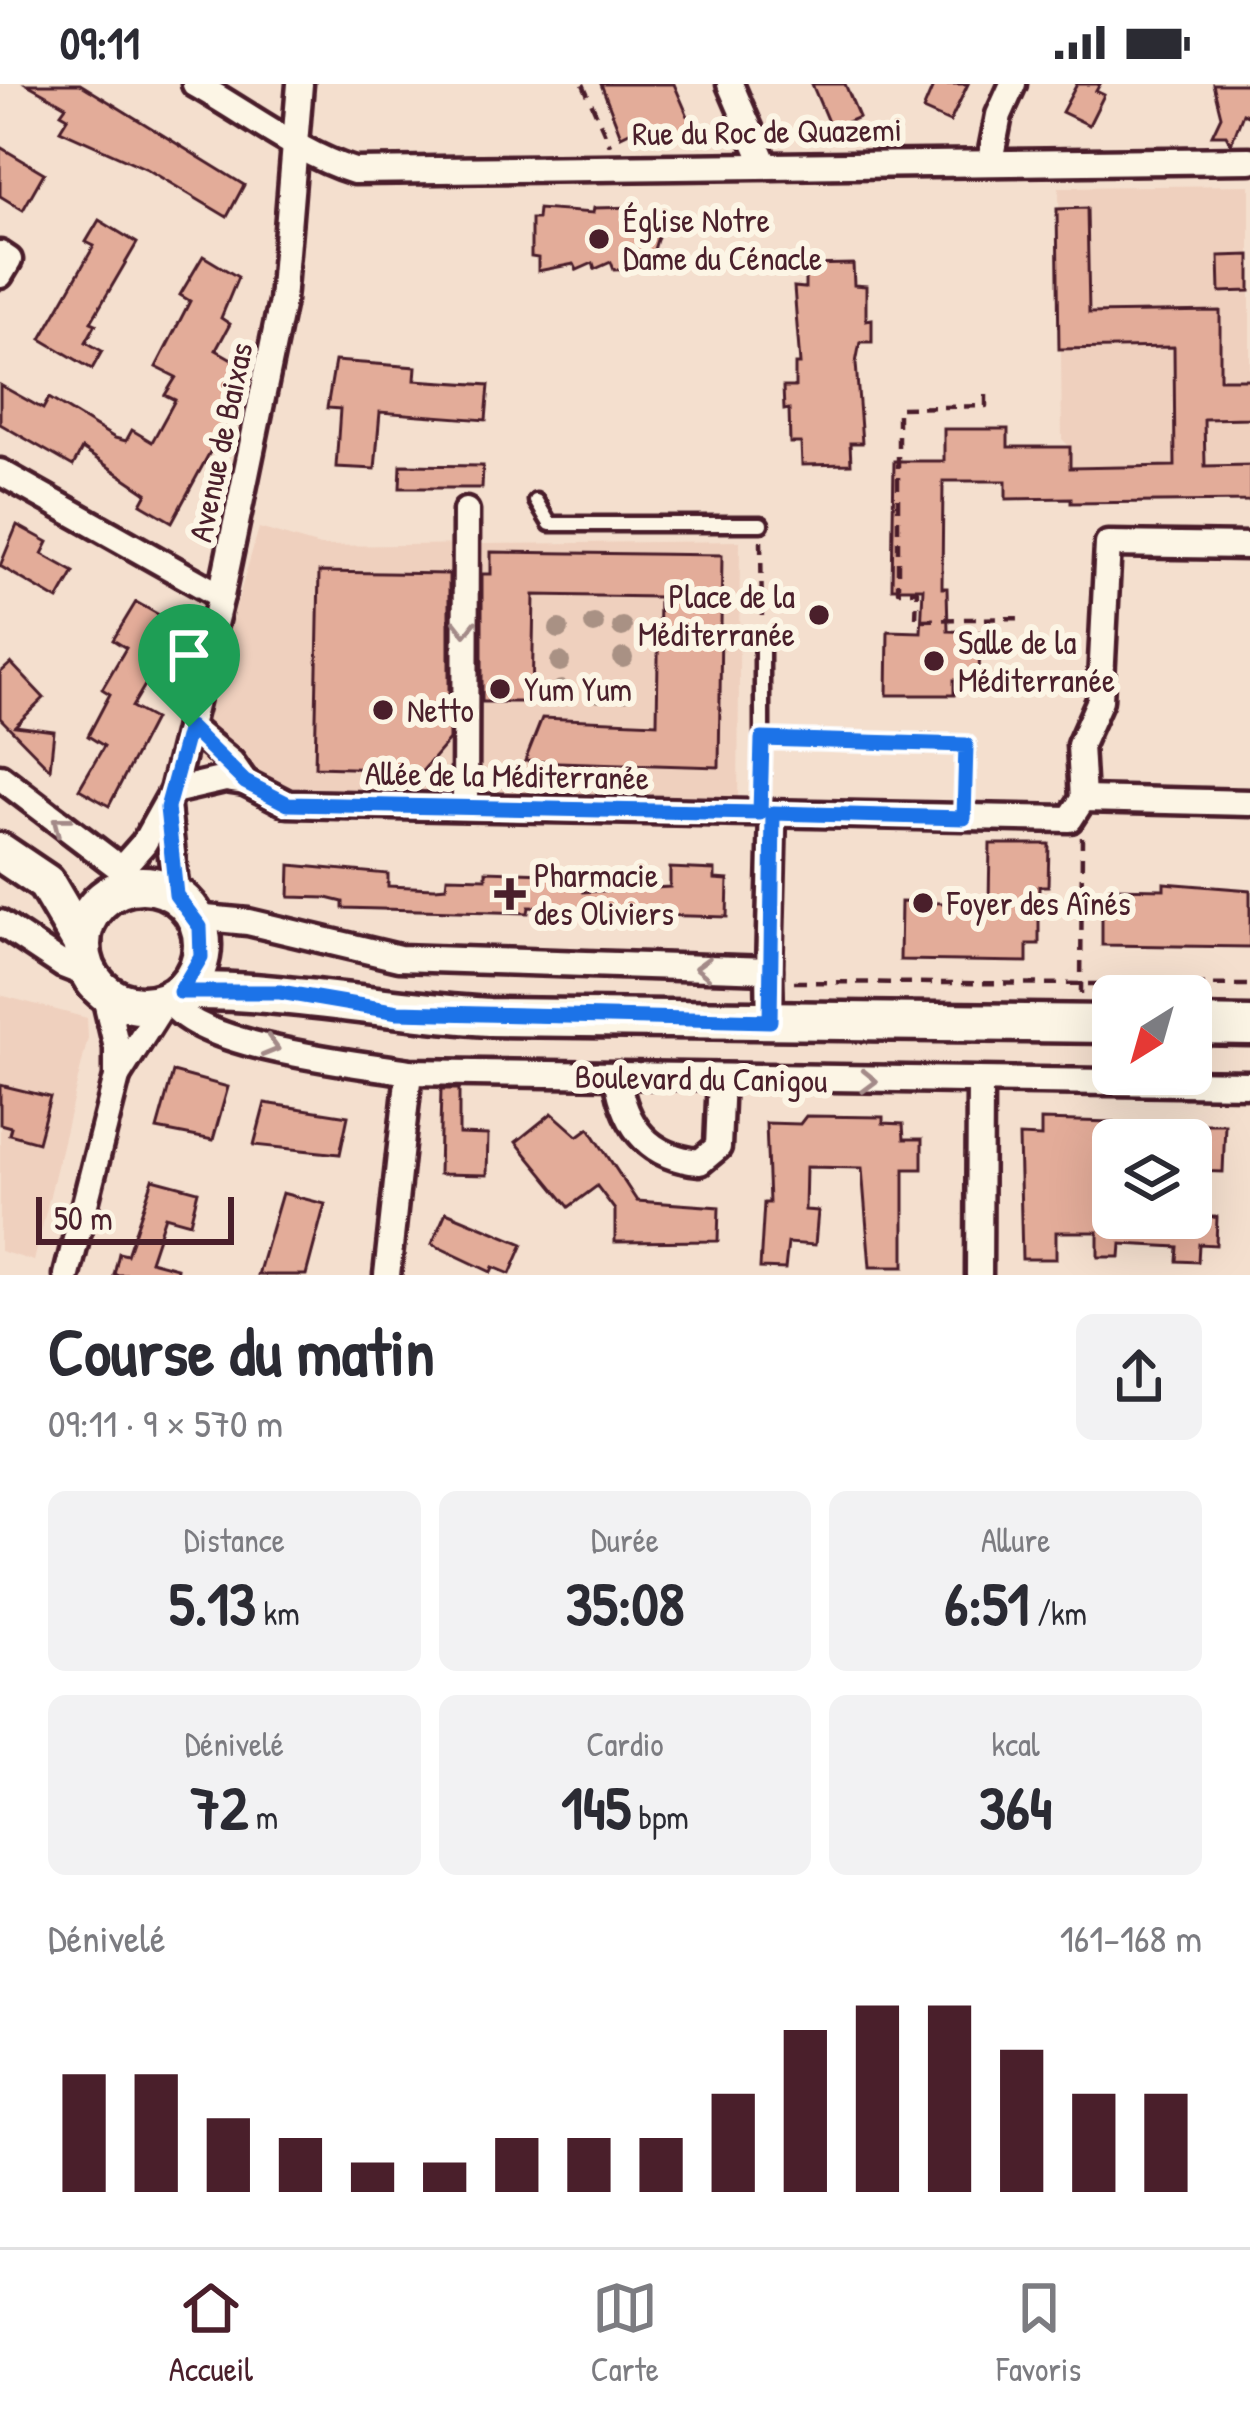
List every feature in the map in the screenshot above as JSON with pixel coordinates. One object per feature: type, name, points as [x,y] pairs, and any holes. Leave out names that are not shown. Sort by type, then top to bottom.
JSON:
[{"type":"street","name":"Rue du Roc de Quazemi","points":[[195,84],[294,139],[319,161],[354,171],[1250,160]]},
{"type":"street","name":"Avenue de Baixas","points":[[118,883],[170,800],[221,596],[282,301],[300,84]]},
{"type":"street","points":[[730,84],[766,165]]},
{"type":"street","points":[[990,161],[999,115],[1012,84]]},
{"type":"street","points":[[0,254],[9,260],[0,275]]},
{"type":"street","points":[[0,472],[221,596]]},
{"type":"street","points":[[465,807],[466,511]]},
{"type":"street","points":[[1082,799],[1080,745],[1100,700],[1108,544],[1250,546]]},
{"type":"street","name":"Allée de la Méditerranée","points":[[189,727],[245,782],[288,804],[1070,819],[1082,799],[1250,803]]},
{"type":"street","points":[[0,777],[118,883]]},
{"type":"street","name":"Allée de la Méditerranée","points":[[170,800],[225,779],[245,782]]},
{"type":"street","name":"Avenue de Baixas","points":[[170,800],[191,916]]},
{"type":"street","points":[[46,883],[140,885],[191,916],[248,922],[399,958],[770,976],[766,813]]},
{"type":"street","points":[[4,852],[46,883],[92,970],[117,1048],[116,1077],[68,1275]]},
{"type":"street","points":[[92,970],[91,914],[118,883]]},
{"type":"street","points":[[116,1077],[171,997],[194,976],[191,916]]},
{"type":"street","name":"Boulevard du Canigou","points":[[191,916],[237,972],[280,992]]},
{"type":"street","points":[[0,923],[63,965],[92,970],[133,1004],[171,997]]},
{"type":"street","name":"Boulevard du Canigou","points":[[770,976],[770,1021]]},
{"type":"street","name":"Boulevard du Canigou","points":[[1092,1024],[398,1012],[280,992],[171,997],[175,1010],[203,1027],[295,1054],[409,1072],[1250,1084]]},
{"type":"street","points":[[1212,1025],[1250,1026]]},
{"type":"street","points":[[386,1275],[409,1072]]},
{"type":"street","points":[[617,1077],[622,1106],[657,1152],[666,1159],[700,1162],[718,1147],[721,1078]]},
{"type":"street","points":[[979,1275],[980,1082]]},
{"type":"lane","points":[[536,501],[550,524],[761,524]]},
{"type":"lane","points":[[762,643],[766,813]]},
{"type":"lane","points":[[762,739],[966,745],[964,818]]},
{"type":"path","points":[[584,84],[619,165]]},
{"type":"path","points":[[986,395],[986,406],[898,408],[898,591],[916,591],[916,620],[1024,618]]},
{"type":"path","points":[[761,524],[762,643]]},
{"type":"path","points":[[1082,799],[1082,982],[1092,1010]]},
{"type":"path","points":[[770,976],[1250,985]]},
{"type":"shaded area","points":[[1250,185],[1250,501],[1071,503],[1070,447],[1062,439],[1059,187]]},
{"type":"shaded area","points":[[259,528],[320,546],[740,541],[738,810],[293,800],[191,759]]},
{"type":"shaded area","points":[[0,995],[87,1018],[88,1038],[34,1261],[0,1251]]},
{"type":"building","points":[[27,84],[80,84],[244,185],[227,217],[147,169],[60,130],[68,117],[61,113],[66,106]]},
{"type":"building","points":[[601,84],[674,84],[693,128],[665,139],[652,137],[646,124],[621,136]]},
{"type":"building","points":[[812,84],[845,84],[859,117],[831,129]]},
{"type":"building","points":[[934,84],[968,84],[950,122],[923,110]]},
{"type":"building","points":[[1077,84],[1100,84],[1096,91],[1104,95],[1089,125],[1062,112]]},
{"type":"building","points":[[1213,84],[1250,84],[1250,116],[1243,113],[1231,144],[1226,135],[1212,135],[1221,116]]},
{"type":"building","points":[[0,147],[44,173],[23,210],[0,196]]},
{"type":"building","name":"Église Notre Dame du Cénacle","points":[[638,207],[638,214],[652,213],[659,233],[650,263],[637,263],[638,269],[614,270],[611,262],[595,269],[593,263],[577,270],[574,264],[538,271],[538,258],[531,257],[531,219],[537,219],[538,209],[593,213],[594,208]]},
{"type":"building","points":[[1087,208],[1089,313],[1220,311],[1220,379],[1250,379],[1250,418],[1204,419],[1205,466],[1250,465],[1250,501],[1006,499],[1006,481],[943,481],[942,588],[947,588],[948,631],[980,632],[979,680],[954,680],[954,695],[887,695],[888,631],[921,632],[923,588],[892,588],[894,461],[944,461],[944,429],[1008,429],[1008,447],[1070,447],[1070,468],[1175,466],[1174,347],[1059,349],[1057,209]]},
{"type":"building","points":[[99,220],[137,243],[91,322],[96,324],[86,342],[102,351],[92,369],[41,339],[94,246],[86,242]]},
{"type":"building","points":[[1250,255],[1250,291],[1220,292],[1219,256]]},
{"type":"building","points":[[203,256],[238,277],[221,318],[230,324],[216,350],[237,362],[229,377],[237,382],[227,431],[223,428],[172,522],[141,504],[147,493],[82,449],[73,466],[0,424],[0,385],[43,409],[49,398],[115,438],[126,441],[132,430],[152,442],[175,400],[165,395],[176,377],[156,367],[190,301],[180,295]]},
{"type":"building","points":[[853,264],[854,285],[866,286],[866,320],[872,319],[872,342],[860,342],[856,363],[862,443],[850,443],[851,464],[802,465],[801,443],[790,443],[789,409],[784,410],[783,387],[795,387],[795,364],[800,364],[794,287],[805,288],[805,265]]},
{"type":"building","points":[[335,361],[416,367],[415,380],[489,385],[486,420],[380,412],[375,469],[336,467],[340,409],[327,408]]},
{"type":"building","points":[[401,465],[483,466],[482,488],[400,488]]},
{"type":"building","points":[[17,525],[48,542],[42,554],[74,572],[58,600],[0,566]]},
{"type":"building","points":[[491,552],[722,555],[719,767],[525,761],[542,718],[657,723],[659,597],[534,595],[532,702],[482,702],[482,574],[491,574]]},
{"type":"building","name":"Netto","points":[[319,572],[449,574],[449,740],[407,789],[384,769],[315,767]]},
{"type":"building","points":[[136,602],[168,620],[146,659],[157,665],[132,707],[154,719],[109,806],[79,789],[104,746],[88,736],[110,694],[102,689],[126,648],[113,640]]},
{"type":"building","points":[[11,663],[44,698],[15,726],[54,731],[50,769],[0,718],[0,673]]},
{"type":"building","name":"Foyer des Aînés","points":[[990,844],[1049,844],[1048,886],[1039,886],[1039,944],[1027,944],[1027,962],[900,960],[901,902],[989,904]]},
{"type":"building","points":[[290,865],[388,874],[388,886],[435,888],[446,887],[447,877],[486,878],[486,871],[574,874],[574,883],[585,884],[584,892],[670,887],[670,868],[715,870],[715,879],[728,880],[727,917],[573,913],[573,908],[529,907],[528,913],[343,908],[343,902],[327,898],[289,897]]},
{"type":"building","points":[[1164,883],[1250,890],[1250,947],[1102,945],[1102,914],[1111,914],[1111,888],[1164,889]]},
{"type":"building","points":[[173,1072],[228,1087],[213,1140],[157,1129]]},
{"type":"building","points":[[0,1085],[50,1097],[38,1142],[9,1134],[11,1127],[0,1124]]},
{"type":"building","points":[[441,1089],[459,1089],[459,1134],[488,1135],[487,1175],[439,1174]]},
{"type":"building","points":[[265,1103],[348,1116],[340,1154],[254,1145]]},
{"type":"building","points":[[552,1113],[578,1136],[589,1128],[637,1201],[719,1207],[718,1241],[615,1242],[615,1210],[597,1186],[569,1207],[516,1142]]},
{"type":"building","points":[[806,1116],[883,1117],[883,1123],[903,1124],[904,1139],[922,1139],[922,1169],[904,1169],[904,1267],[870,1267],[862,1168],[806,1167],[805,1210],[818,1211],[815,1245],[788,1243],[785,1269],[760,1268],[764,1203],[769,1203],[766,1123],[800,1124]]},
{"type":"building","points":[[1041,1120],[1092,1121],[1092,1232],[1056,1232],[1056,1259],[1022,1259],[1019,1136],[1041,1137]]},
{"type":"building","points":[[1212,1124],[1225,1124],[1223,1172],[1212,1172]]},
{"type":"building","points":[[153,1179],[198,1191],[190,1223],[165,1216],[150,1261],[177,1268],[176,1275],[114,1275],[119,1253],[127,1255]]},
{"type":"building","points":[[282,1193],[325,1204],[306,1275],[258,1275]]},
{"type":"building","points":[[446,1212],[523,1244],[510,1274],[493,1267],[491,1272],[432,1244]]},
{"type":"building","points":[[1212,1217],[1217,1217],[1216,1245],[1199,1244],[1198,1262],[1177,1261],[1178,1247],[1121,1244],[1120,1257],[1098,1257],[1098,1239],[1212,1239]]},
{"type":"place","name":"Église Notre Dame du Cénacle","points":[[599,239]]},
{"type":"place","name":"Place de la Méditerranée","points":[[819,615]]},
{"type":"place","name":"Salle de la Méditerranée","points":[[934,661]]},
{"type":"place","name":"Yum Yum","points":[[500,689]]},
{"type":"place","name":"Netto","points":[[383,710]]},
{"type":"place","name":"Pharmacie des Oliviers","points":[[510,894]]},
{"type":"place","name":"Foyer des Aînés","points":[[923,903]]},
{"type":"route","points":[[189,727],[231,762],[245,782],[288,804],[760,813],[762,739],[966,745],[964,818],[773,813],[770,1021],[489,1017],[398,1012],[280,992],[180,992],[194,976],[202,937],[195,917],[176,895],[167,808],[189,727]]}]
